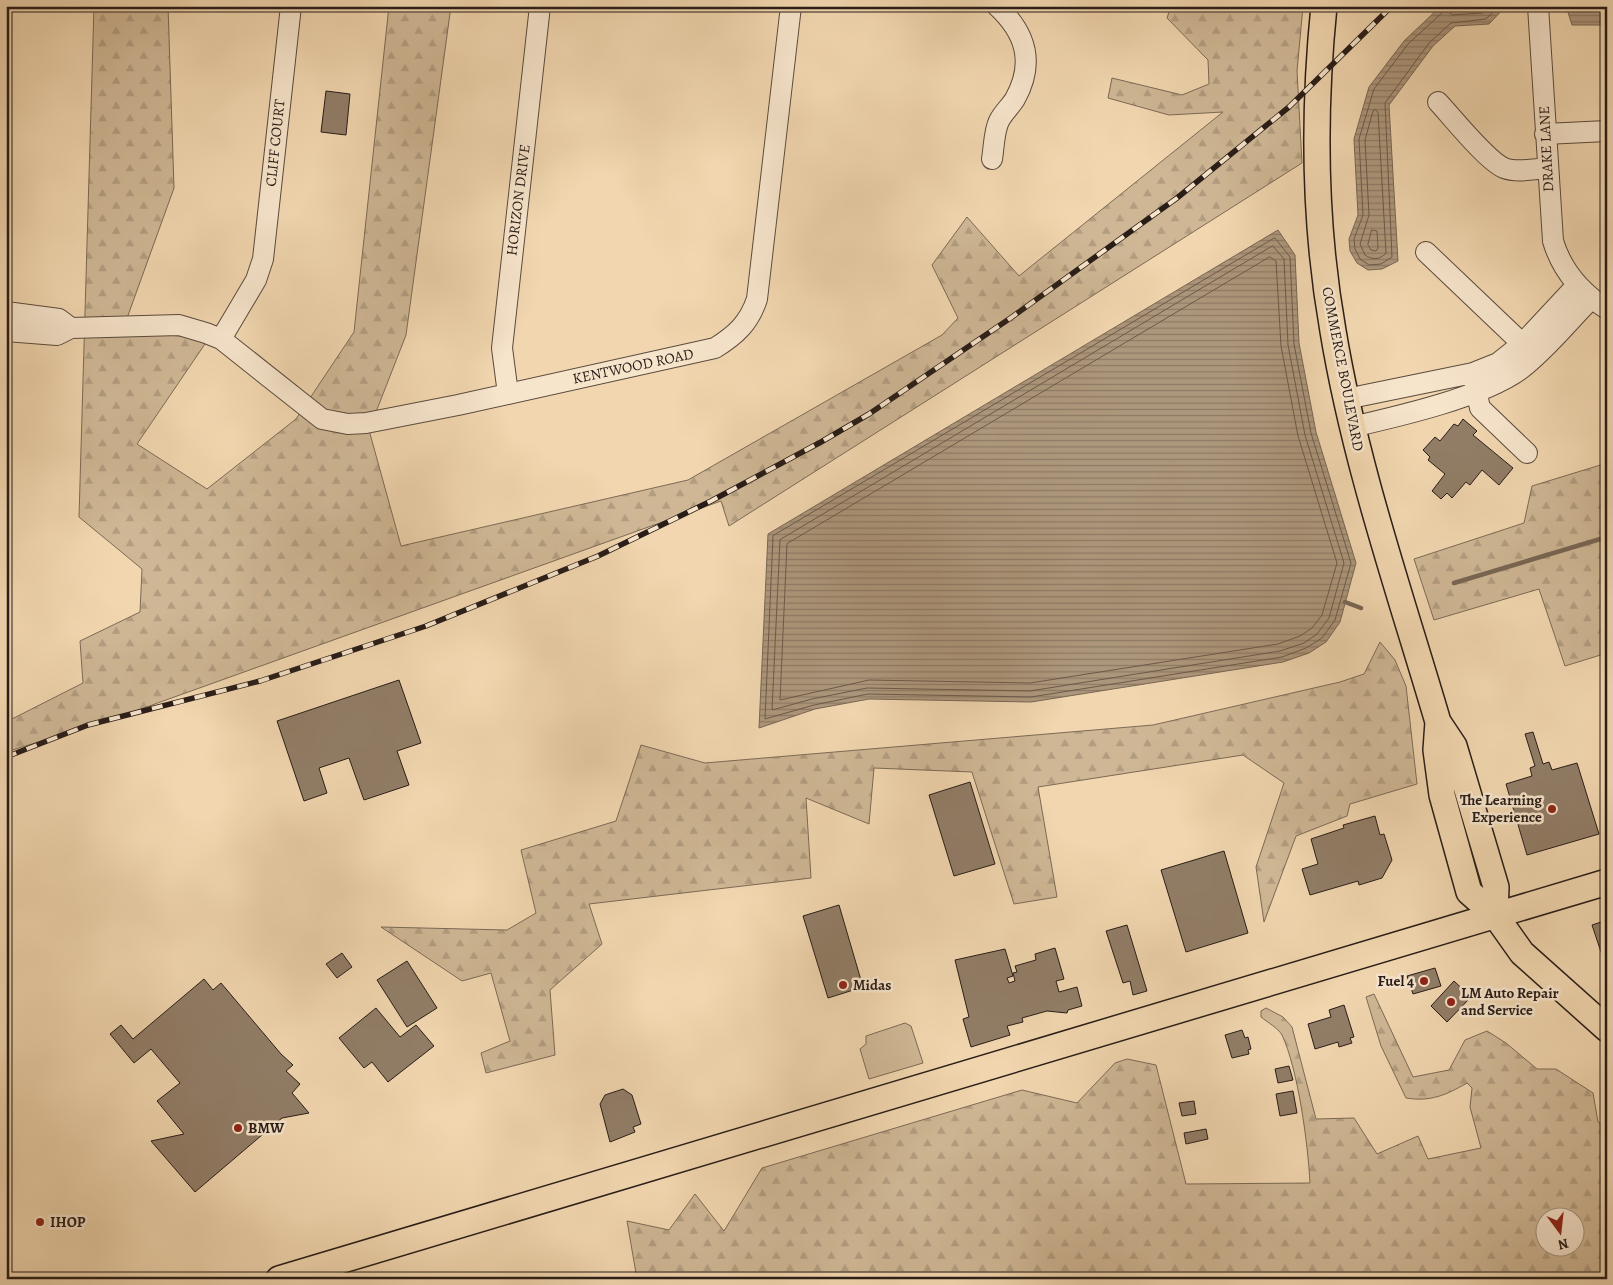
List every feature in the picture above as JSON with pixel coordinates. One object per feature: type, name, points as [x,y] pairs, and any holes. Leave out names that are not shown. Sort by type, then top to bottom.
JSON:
[{"type":"main road","name":"COMMERCE BOULEVARD","points":[[1324,6],[1317,88],[1321,233],[1332,330],[1352,427],[1438,722],[1436,750],[1441,786],[1453,841],[1469,892],[1495,915],[1522,953],[1607,1029]]},
{"type":"main road","points":[[279,1279],[1607,882]]},
{"type":"street","name":"CLIFF COURT","points":[[221,339],[256,280],[263,259],[291,6]]},
{"type":"street","name":"HORIZON DRIVE","points":[[508,394],[502,348],[540,6]]},
{"type":"street","name":"KENTWOOD ROAD","points":[[6,331],[57,335],[71,328],[179,325],[221,339],[322,419],[348,424],[366,423],[508,394],[715,348],[744,327],[752,315],[760,281],[791,6]]},
{"type":"street","points":[[992,159],[998,122],[1014,100],[1023,82],[1026,61],[1023,41],[1012,20],[997,6]]},
{"type":"street","name":"DRAKE LANE","points":[[1529,349],[1599,304],[1577,286],[1561,263],[1552,241],[1538,6]]},
{"type":"street","points":[[1438,102],[1488,156],[1503,167],[1518,170],[1547,168]]},
{"type":"street","points":[[1545,134],[1607,131]]},
{"type":"street","points":[[1426,252],[1529,349]]},
{"type":"street","name":"DRAKE LANE","points":[[1352,427],[1474,382],[1520,369],[1529,349],[1577,286]]},
{"type":"street","name":"KENTWOOD ROAD","points":[[6,312],[59,319],[71,328]]},
{"type":"street","points":[[1474,382],[1480,408],[1484,414],[1527,453]]},
{"type":"street","name":"DRAKE LANE","points":[[1346,399],[1474,382]]},
{"type":"green space","points":[[94,6],[168,6],[174,188],[122,332],[209,338],[137,444],[207,489],[296,419],[354,332],[389,6],[451,6],[406,335],[369,430],[401,546],[688,480],[942,335],[958,318],[932,265],[967,217],[1019,276],[1223,112],[1169,115],[1108,98],[1112,78],[1182,95],[1209,84],[1208,60],[1167,18],[1171,6],[1303,6],[1297,71],[1302,163],[729,526],[721,501],[113,719],[6,752],[6,722],[83,683],[80,641],[140,612],[142,569],[79,517]]},
{"type":"green space","points":[[1607,463],[1607,653],[1565,666],[1539,589],[1434,620],[1414,559],[1524,523],[1532,486]]},
{"type":"green space","points":[[1380,642],[1395,660],[1406,686],[1417,784],[1350,804],[1347,816],[1296,836],[1264,922],[1256,867],[1284,783],[1243,755],[1038,787],[1057,897],[1014,904],[972,772],[874,768],[869,824],[806,798],[811,878],[589,904],[602,944],[550,990],[555,1055],[486,1073],[481,1053],[510,1041],[491,973],[462,981],[381,927],[507,930],[536,913],[521,850],[616,821],[641,745],[705,763],[1153,725],[1340,682],[1364,674]]},
{"type":"green space","points":[[1374,994],[1413,1077],[1449,1070],[1465,1040],[1487,1031],[1506,1043],[1537,1069],[1556,1069],[1593,1093],[1598,1122],[1607,1129],[1607,1279],[637,1279],[627,1221],[669,1230],[695,1194],[724,1231],[762,1168],[1022,1090],[1077,1103],[1115,1063],[1127,1059],[1156,1065],[1186,1184],[1310,1183],[1307,1148],[1293,1067],[1282,1035],[1261,1017],[1261,1011],[1266,1008],[1283,1017],[1292,1027],[1316,1119],[1354,1118],[1377,1154],[1418,1136],[1428,1159],[1481,1148],[1470,1107],[1472,1088],[1467,1083],[1452,1091],[1431,1098],[1406,1098],[1381,1046],[1366,997]]},
{"type":"green space","points":[[905,1023],[911,1026],[923,1063],[869,1079],[860,1049],[866,1044],[866,1036]]},
{"type":"water","points":[[1441,6],[1506,6],[1489,24],[1455,26],[1433,46],[1389,105],[1398,261],[1382,269],[1368,270],[1357,263],[1350,251],[1349,239],[1358,215],[1354,139],[1369,87],[1404,41]]},
{"type":"water","points":[[1566,6],[1607,6],[1607,25],[1572,25]]},
{"type":"water","points":[[1278,230],[1295,255],[1299,343],[1316,432],[1356,563],[1340,622],[1326,642],[1309,653],[1283,662],[1031,702],[869,699],[815,709],[759,728],[768,534]]},
{"type":"building","points":[[326,91],[350,94],[346,135],[321,132]]},
{"type":"building","points":[[1463,419],[1477,431],[1473,435],[1513,468],[1499,485],[1482,470],[1470,485],[1466,482],[1452,498],[1447,493],[1441,499],[1432,491],[1445,474],[1428,460],[1430,457],[1423,450],[1435,437],[1440,441],[1454,424],[1458,426]]},
{"type":"building","points":[[399,680],[421,743],[397,751],[409,785],[364,800],[349,758],[319,768],[327,793],[304,801],[277,721]]},
{"type":"building","name":"The Learning Experience","points":[[1533,732],[1543,764],[1549,762],[1552,770],[1577,763],[1599,834],[1527,855],[1506,784],[1532,776],[1530,768],[1535,766],[1525,734]]},
{"type":"building","points":[[970,782],[995,864],[954,876],[929,795]]},
{"type":"building","points":[[1375,816],[1380,835],[1384,834],[1392,860],[1382,878],[1359,885],[1358,881],[1310,895],[1302,869],[1318,864],[1311,839],[1344,828],[1343,825]]},
{"type":"building","points":[[1224,851],[1248,933],[1186,952],[1161,870]]},
{"type":"building","points":[[839,905],[863,987],[828,998],[803,916]]},
{"type":"building","points":[[1607,920],[1607,957],[1603,958],[1592,925]]},
{"type":"building","points":[[1127,925],[1147,991],[1133,995],[1130,981],[1123,983],[1106,931]]},
{"type":"building","points":[[1055,948],[1064,979],[1056,981],[1059,992],[1077,987],[1082,1006],[1068,1010],[1067,1013],[1047,1011],[1022,1018],[1023,1022],[1007,1026],[1010,1035],[971,1047],[963,1019],[969,1017],[955,960],[1005,949],[1013,976],[1007,978],[1009,983],[1015,981],[1013,973],[1017,972],[1015,966],[1036,960],[1035,954]]},
{"type":"building","points":[[342,953],[352,967],[337,978],[326,964]]},
{"type":"building","points":[[407,961],[437,1008],[407,1027],[377,980]]},
{"type":"building","name":"Fuel 4","points":[[1435,968],[1441,986],[1413,994],[1407,976]]},
{"type":"building","points":[[204,979],[213,990],[221,983],[281,1054],[293,1065],[286,1071],[300,1084],[292,1093],[309,1113],[282,1118],[195,1192],[151,1141],[184,1134],[157,1101],[180,1083],[151,1049],[134,1063],[110,1034],[121,1025],[133,1039]]},
{"type":"building","name":"LM Auto Repair and Service","points":[[1454,981],[1471,997],[1447,1022],[1431,1006]]},
{"type":"building","points":[[1344,1005],[1354,1037],[1350,1038],[1352,1043],[1339,1047],[1338,1042],[1315,1049],[1308,1024],[1331,1017],[1329,1010]]},
{"type":"building","points":[[376,1008],[400,1037],[416,1025],[434,1046],[388,1082],[372,1062],[364,1068],[339,1038]]},
{"type":"building","points":[[1242,1030],[1245,1038],[1248,1037],[1251,1049],[1248,1050],[1249,1054],[1232,1058],[1225,1035]]},
{"type":"building","points":[[1289,1066],[1293,1080],[1278,1083],[1275,1069]]},
{"type":"building","points":[[623,1089],[632,1095],[641,1124],[633,1127],[635,1132],[610,1142],[600,1104],[605,1095]]},
{"type":"building","points":[[1293,1091],[1297,1113],[1280,1116],[1276,1094]]},
{"type":"building","points":[[1194,1101],[1196,1114],[1182,1116],[1179,1103]]},
{"type":"building","points":[[1206,1129],[1208,1139],[1186,1144],[1184,1133]]},
{"type":"waterway","points":[[1454,583],[1607,537]]},
{"type":"waterway","points":[[1345,602],[1361,608]]},
{"type":"railway","points":[[6,757],[88,725],[260,681],[426,626],[598,556],[711,501],[821,442],[869,414],[1012,317],[1177,198],[1289,107],[1392,6]]},
{"type":"place","name":"The Learning Experience","points":[[1552,809]]},
{"type":"place","name":"Fuel 4","points":[[1424,981]]},
{"type":"place","name":"Midas","points":[[843,985]]},
{"type":"place","name":"LM Auto Repair and Service","points":[[1451,1002]]},
{"type":"place","name":"BMW","points":[[238,1128]]},
{"type":"place","name":"IHOP","points":[[40,1222]]}]
